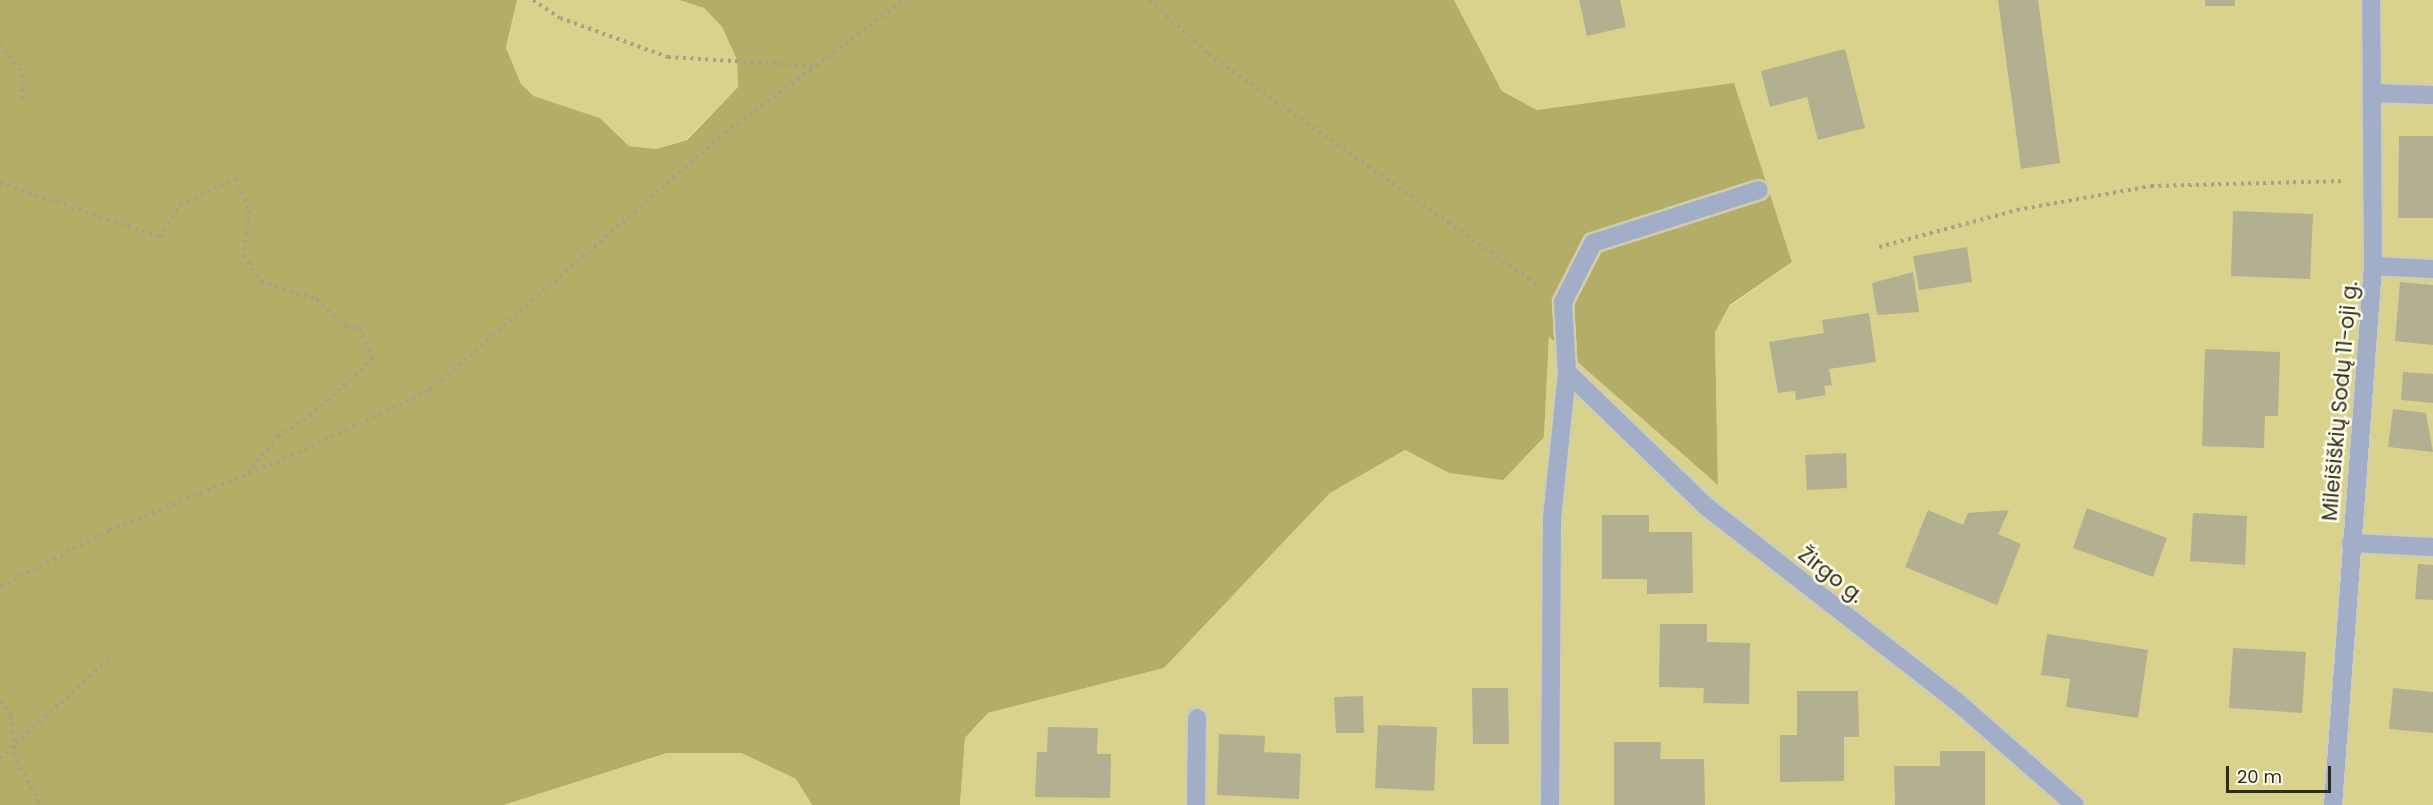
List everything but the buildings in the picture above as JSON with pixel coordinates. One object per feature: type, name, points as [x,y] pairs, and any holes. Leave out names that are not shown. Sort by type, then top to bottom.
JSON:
[{"type":"street","name":"Mileišiškių Sodų 11-oji g.","points":[[2333,805],[2373,266],[2371,0]]},
{"type":"street","points":[[2372,93],[2433,95]]},
{"type":"street","points":[[1550,805],[1552,518],[1567,372],[1563,302],[1593,243],[1759,190]]},
{"type":"street","points":[[2373,266],[2433,269]]},
{"type":"street","name":"Žirgo g.","points":[[1567,372],[1708,508],[1956,701],[2075,805]]},
{"type":"street","points":[[2351,543],[2433,547]]},
{"type":"street","points":[[1196,805],[1197,718]]},
{"type":"path","points":[[533,0],[560,18],[668,57],[815,66]]},
{"type":"path","points":[[0,587],[110,530],[248,474],[429,390],[725,133],[904,0]]},
{"type":"path","points":[[1150,0],[1208,54],[1563,302]]},
{"type":"path","points":[[0,44],[23,74],[22,104]]},
{"type":"path","points":[[0,183],[160,237],[180,205],[236,178],[249,210],[244,255],[261,282],[316,299],[346,326],[359,328],[373,358],[312,415],[278,436],[248,474]]},
{"type":"path","points":[[1879,247],[2017,210],[2151,186],[2373,181]]},
{"type":"path","points":[[0,758],[15,748],[108,660]]},
{"type":"path","points":[[0,701],[11,716],[16,761],[41,805]]},
{"type":"shaded area","points":[[0,0],[517,0],[506,48],[521,84],[534,96],[600,118],[629,146],[656,149],[687,140],[738,87],[737,60],[722,27],[704,8],[679,0],[1454,0],[1502,91],[1537,110],[1734,83],[1792,262],[1730,305],[1715,332],[1718,485],[1549,337],[1544,437],[1503,480],[1449,473],[1405,450],[1330,493],[1164,668],[988,713],[965,738],[960,805],[812,805],[796,779],[741,753],[667,753],[504,805],[0,805]]},
{"type":"shaded area","points":[[517,0],[679,0],[704,8],[722,27],[737,60],[738,87],[686,140],[656,149],[629,146],[600,118],[534,96],[521,84],[506,49]]},
{"type":"shaded area","points":[[1454,0],[2433,0],[2433,805],[960,805],[965,738],[988,713],[1164,668],[1330,493],[1405,450],[1449,473],[1544,437],[1549,337],[1718,484],[1715,332],[1730,306],[1792,262],[1734,84],[1537,110],[1502,91]]},
{"type":"shaded area","points":[[667,753],[741,753],[796,779],[812,805],[504,805]]}]
